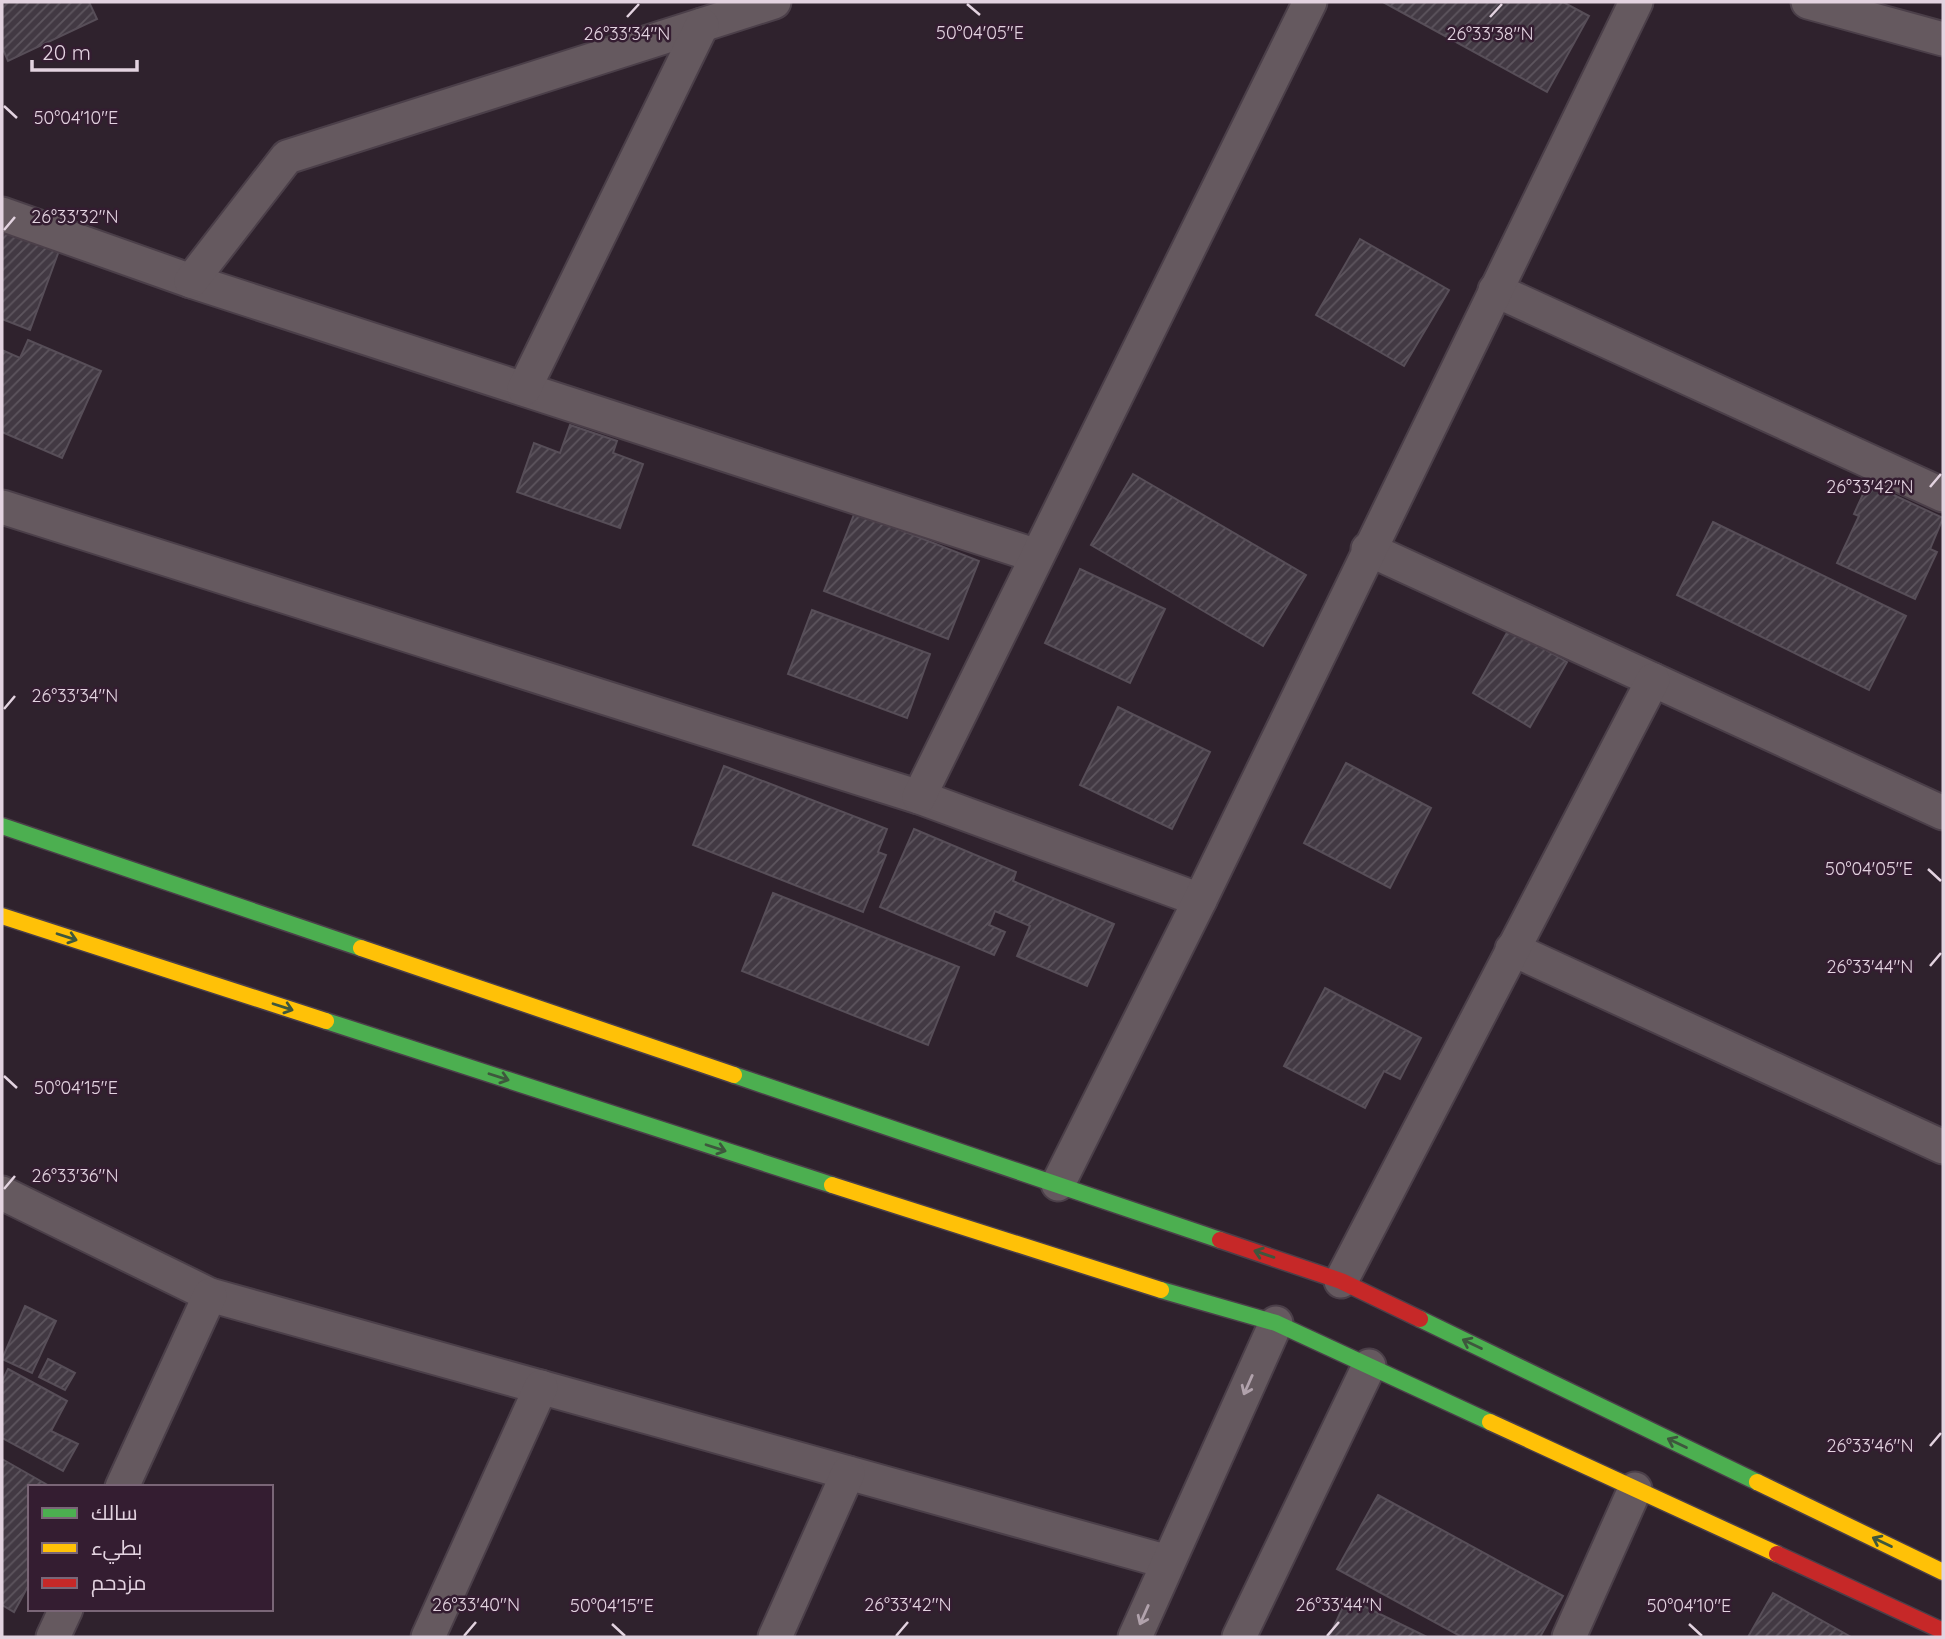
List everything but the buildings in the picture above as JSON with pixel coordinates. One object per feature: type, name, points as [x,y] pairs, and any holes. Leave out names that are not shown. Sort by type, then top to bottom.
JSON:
[{"type":"street","points":[[191,281],[288,157],[774,2]]},
{"type":"street","points":[[919,797],[1310,2]]},
{"type":"street","points":[[1058,1184],[1200,900],[1368,549],[1636,2]]},
{"type":"street","points":[[1808,2],[1943,39]]},
{"type":"street","points":[[524,389],[702,25]]},
{"type":"street","points":[[2,214],[191,281],[1037,556]]},
{"type":"street","points":[[1495,290],[1943,495]]},
{"type":"street","points":[[2,507],[919,797],[1200,900]]},
{"type":"street","points":[[1368,549],[1943,813]]},
{"type":"street","points":[[1341,1281],[1653,680]]},
{"type":"street","points":[[2,826],[1341,1281],[1943,1572]]},
{"type":"street","points":[[2,916],[1097,1271],[1276,1323],[1943,1631]]},
{"type":"street","points":[[1512,949],[1943,1147]]},
{"type":"street","points":[[2,1192],[210,1295],[1168,1562]]},
{"type":"street","points":[[123,1485],[210,1295]]},
{"type":"street","points":[[1135,1637],[1276,1323]]},
{"type":"street","points":[[1240,1637],[1369,1366]]},
{"type":"street","points":[[428,1637],[541,1387]]},
{"type":"street","points":[[775,1637],[848,1473]]},
{"type":"street","points":[[1569,1637],[1635,1489]]},
{"type":"street","points":[[53,1637],[65,1611]]},
{"type":"traffic: fast","points":[[2,826],[361,948]]},
{"type":"traffic: fast","points":[[326,1021],[832,1185]]},
{"type":"traffic: fast","points":[[734,1075],[1220,1240]]},
{"type":"traffic: fast","points":[[1161,1290],[1276,1323],[1490,1422]]},
{"type":"traffic: fast","points":[[1420,1319],[1757,1482]]},
{"type":"traffic: slow","points":[[2,916],[326,1021]]},
{"type":"traffic: slow","points":[[361,948],[734,1075]]},
{"type":"traffic: slow","points":[[832,1185],[1161,1290]]},
{"type":"traffic: slow","points":[[1490,1422],[1777,1554]]},
{"type":"traffic: slow","points":[[1757,1482],[1943,1572]]},
{"type":"traffic: jam","points":[[1220,1240],[1341,1281],[1420,1319]]},
{"type":"traffic: jam","points":[[1777,1554],[1943,1631]]}]
